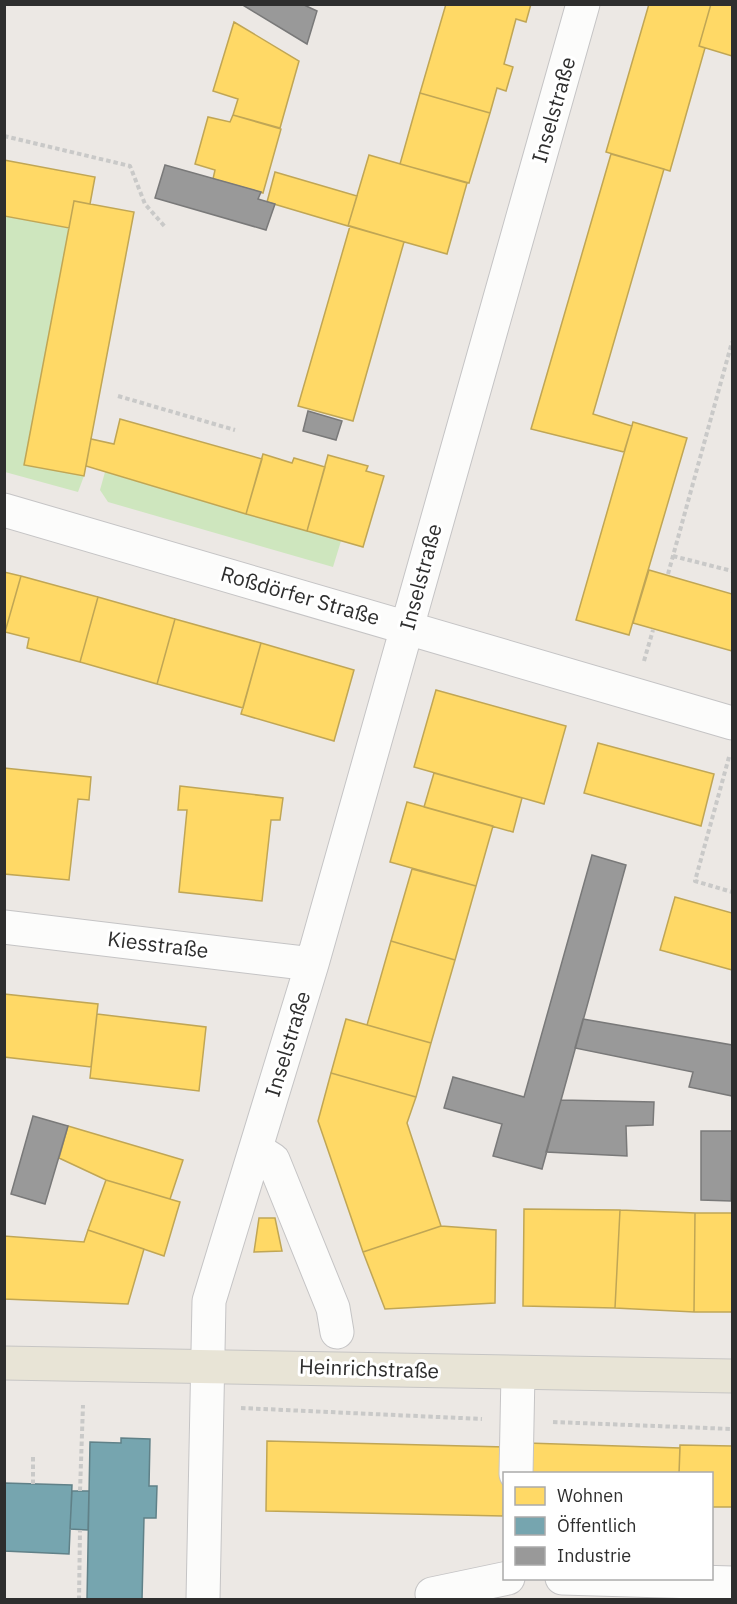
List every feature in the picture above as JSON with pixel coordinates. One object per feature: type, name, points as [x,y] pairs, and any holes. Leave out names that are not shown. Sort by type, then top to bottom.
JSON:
[{"type":"main road","name":"Heinrichstraße","points":[[4,1363],[732,1376]]},
{"type":"street","name":"Inselstraße","points":[[203,1599],[209,1301],[312,964],[583,4]]},
{"type":"street","name":"Roßdörfer Straße","points":[[4,510],[732,723]]},
{"type":"street","name":"Kiesstraße","points":[[4,927],[312,964]]},
{"type":"street","points":[[256,1149],[273,1160],[333,1308],[337,1332]]},
{"type":"street","points":[[516,1472],[518,1373]]},
{"type":"street","points":[[432,1594],[503,1579]]},
{"type":"street","points":[[630,1580],[732,1583]]},
{"type":"path","points":[[4,136],[130,165],[145,204],[166,228]]},
{"type":"path","points":[[668,574],[732,342]]},
{"type":"path","points":[[118,396],[235,430]]},
{"type":"path","points":[[673,556],[732,571]]},
{"type":"path","points":[[732,745],[695,881],[732,892]]},
{"type":"path","points":[[80,1491],[82,1405]]},
{"type":"path","points":[[33,1455],[33,1484]]},
{"type":"path","points":[[79,1599],[80,1530]]},
{"type":"green space","points":[[4,216],[69,228],[24,464],[84,476],[78,492],[5,472]]},
{"type":"green space","points":[[105,472],[341,541],[333,567],[108,502],[100,490]]},
{"type":"building: Wohnen","points":[[446,4],[531,4],[526,22],[516,19],[504,64],[513,67],[506,91],[497,88],[490,113],[420,93]]},
{"type":"building: Wohnen","points":[[649,4],[711,4],[699,46],[705,48],[670,171],[606,152]]},
{"type":"building: Wohnen","points":[[711,4],[732,4],[732,56],[699,46]]},
{"type":"building: Wohnen","points":[[234,22],[299,61],[280,128],[233,115],[238,99],[213,91]]},
{"type":"building: Wohnen","points":[[420,93],[490,113],[469,183],[400,164]]},
{"type":"building: Wohnen","points":[[233,115],[281,129],[263,193],[213,179],[215,170],[195,164],[208,117],[230,122]]},
{"type":"building: Wohnen","points":[[611,154],[664,169],[593,414],[632,426],[624,452],[531,429]]},
{"type":"building: Wohnen","points":[[369,155],[467,183],[447,254],[348,226]]},
{"type":"building: Wohnen","points":[[4,160],[95,177],[90,204],[74,201],[69,228],[4,216]]},
{"type":"building: Wohnen","points":[[275,172],[357,196],[348,226],[267,202]]},
{"type":"building: Wohnen","points":[[74,201],[134,212],[84,476],[24,465]]},
{"type":"building: Wohnen","points":[[350,226],[404,242],[353,421],[298,406]]},
{"type":"building: Wohnen","points":[[120,419],[262,459],[246,514],[86,466],[91,439],[114,444]]},
{"type":"building: Wohnen","points":[[633,422],[687,438],[629,635],[576,620]]},
{"type":"building: Wohnen","points":[[263,454],[292,463],[294,458],[325,467],[307,531],[246,514]]},
{"type":"building: Wohnen","points":[[328,455],[368,466],[366,471],[384,476],[363,547],[307,531]]},
{"type":"building: Wohnen","points":[[649,570],[732,594],[732,651],[633,623]]},
{"type":"building: Wohnen","points":[[4,572],[21,576],[5,632],[4,631]]},
{"type":"building: Wohnen","points":[[21,576],[98,597],[80,662],[27,648],[29,638],[5,632]]},
{"type":"building: Wohnen","points":[[98,597],[175,619],[157,684],[80,662]]},
{"type":"building: Wohnen","points":[[175,619],[261,643],[243,708],[157,684]]},
{"type":"building: Wohnen","points":[[261,643],[354,670],[334,741],[241,714]]},
{"type":"building: Wohnen","points":[[436,690],[566,726],[544,804],[414,767]]},
{"type":"building: Wohnen","points":[[598,743],[714,774],[701,826],[584,793]]},
{"type":"building: Wohnen","points":[[4,768],[91,777],[89,800],[78,799],[69,880],[4,874]]},
{"type":"building: Wohnen","points":[[434,773],[522,798],[513,832],[424,807]]},
{"type":"building: Wohnen","points":[[180,786],[283,798],[280,820],[271,820],[262,901],[179,892],[187,810],[178,810]]},
{"type":"building: Wohnen","points":[[407,802],[493,826],[476,886],[390,862]]},
{"type":"building: Wohnen","points":[[412,869],[476,886],[455,960],[391,941]]},
{"type":"building: Wohnen","points":[[675,897],[732,913],[732,970],[660,950]]},
{"type":"building: Wohnen","points":[[391,941],[455,960],[431,1043],[367,1025]]},
{"type":"building: Wohnen","points":[[4,994],[98,1004],[91,1067],[4,1057]]},
{"type":"building: Wohnen","points":[[97,1014],[206,1027],[199,1091],[90,1078]]},
{"type":"building: Wohnen","points":[[346,1019],[431,1043],[416,1097],[331,1073]]},
{"type":"building: Wohnen","points":[[331,1073],[416,1097],[407,1123],[441,1226],[363,1252],[318,1121]]},
{"type":"building: Wohnen","points":[[68,1126],[183,1160],[170,1199],[106,1180],[59,1158]]},
{"type":"building: Wohnen","points":[[106,1180],[180,1202],[164,1256],[88,1230]]},
{"type":"building: Wohnen","points":[[524,1209],[620,1210],[615,1308],[523,1306]]},
{"type":"building: Wohnen","points":[[620,1210],[695,1213],[694,1312],[615,1308]]},
{"type":"building: Wohnen","points":[[695,1213],[732,1213],[732,1312],[694,1312]]},
{"type":"building: Wohnen","points":[[259,1218],[275,1218],[282,1251],[254,1252]]},
{"type":"building: Wohnen","points":[[441,1226],[496,1230],[495,1303],[385,1309],[363,1252]]},
{"type":"building: Wohnen","points":[[88,1230],[144,1249],[128,1304],[4,1299],[4,1236],[84,1242]]},
{"type":"building: Wohnen","points":[[267,1441],[505,1447],[503,1516],[266,1511]]},
{"type":"building: Wohnen","points":[[527,1443],[680,1448],[679,1472],[527,1472]]},
{"type":"building: Wohnen","points":[[680,1445],[732,1446],[732,1507],[713,1507],[713,1472],[679,1472]]},
{"type":"building: Öffentlich","points":[[121,1438],[150,1439],[149,1486],[157,1486],[156,1518],[144,1518],[142,1600],[87,1600],[90,1442],[121,1443]]},
{"type":"building: Öffentlich","points":[[4,1483],[72,1485],[69,1554],[4,1551]]},
{"type":"building: Öffentlich","points":[[72,1491],[89,1491],[88,1530],[70,1529]]},
{"type":"building: Industrie","points":[[241,4],[302,4],[317,11],[307,44]]},
{"type":"building: Industrie","points":[[165,165],[261,192],[258,199],[275,204],[266,230],[155,198]]},
{"type":"building: Industrie","points":[[308,411],[342,421],[336,440],[303,431]]},
{"type":"building: Industrie","points":[[592,855],[626,865],[542,1169],[493,1156],[502,1124],[444,1108],[453,1077],[524,1097]]},
{"type":"building: Industrie","points":[[583,1019],[732,1045],[732,1096],[689,1087],[693,1072],[575,1048]]},
{"type":"building: Industrie","points":[[561,1100],[654,1102],[653,1125],[626,1126],[627,1156],[546,1152]]},
{"type":"building: Industrie","points":[[33,1116],[68,1126],[45,1204],[11,1194]]},
{"type":"building: Industrie","points":[[701,1131],[732,1131],[731,1201],[701,1200]]}]
